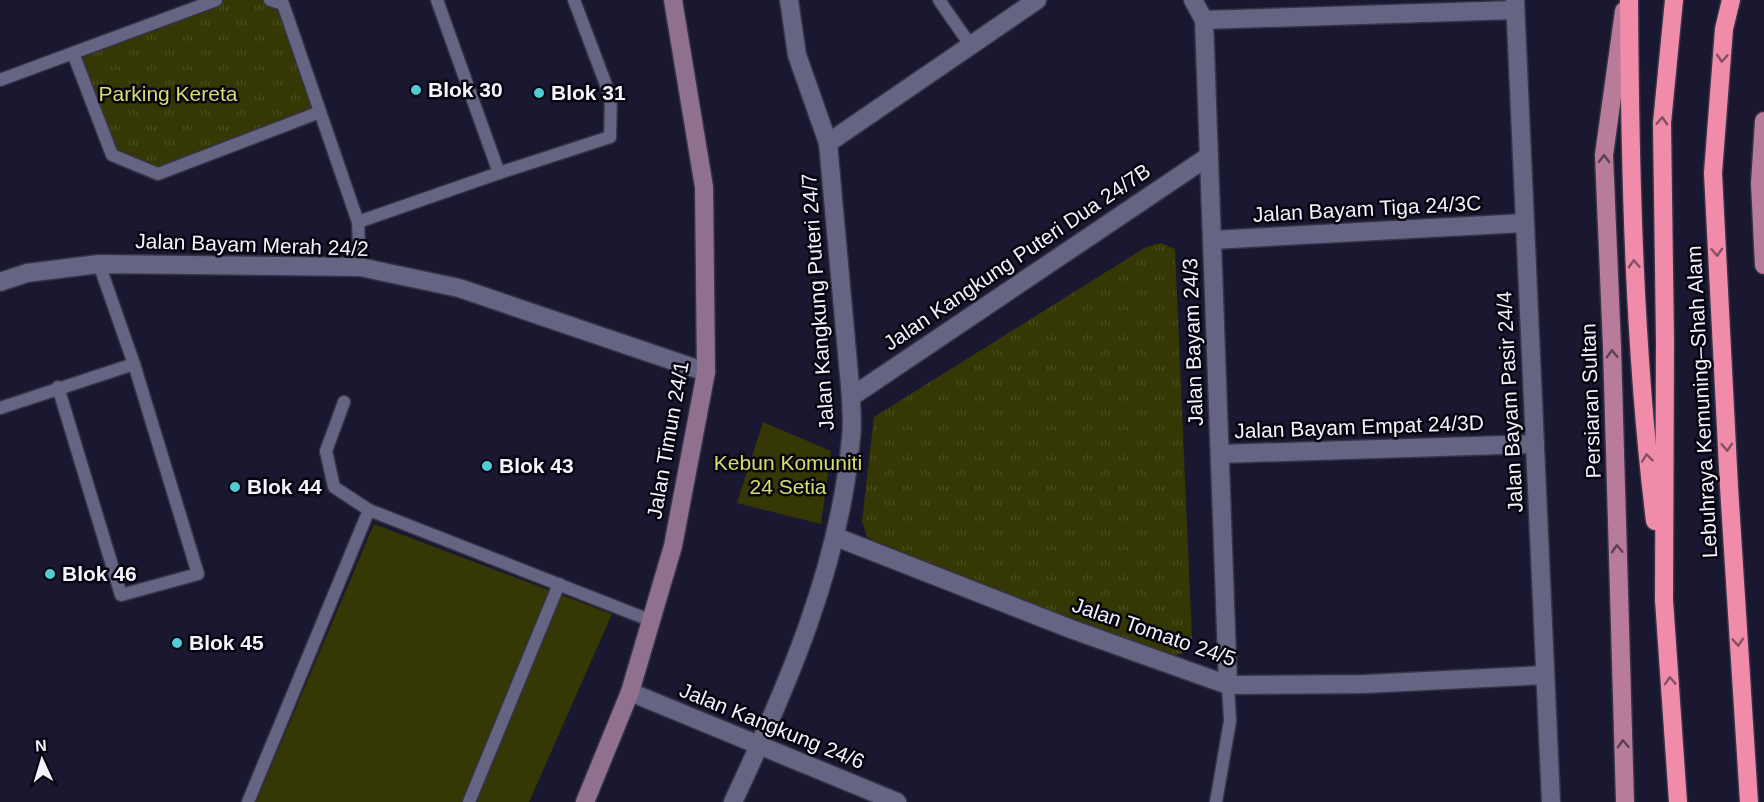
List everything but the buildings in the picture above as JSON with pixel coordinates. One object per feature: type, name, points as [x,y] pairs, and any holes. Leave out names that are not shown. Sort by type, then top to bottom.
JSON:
[{"type":"highway","points":[[1627,0],[1630,168],[1636,306],[1644,432],[1664,600]]},
{"type":"highway","name":"Lebuhraya Kemuning–Shah Alam","points":[[1674,0],[1662,123],[1665,340],[1664,600],[1678,802]]},
{"type":"highway","name":"Lebuhraya Kemuning–Shah Alam","points":[[1731,0],[1724,29],[1713,173],[1729,498],[1749,802]]},
{"type":"main road","name":"Persiaran Sultan","points":[[1625,802],[1604,155],[1627,0]]},
{"type":"main road","points":[[1764,121],[1760,183],[1764,265]]},
{"type":"street","name":"Jalan Timun 24/1","points":[[585,802],[630,692],[652,621],[673,546],[706,372],[704,188],[673,0]]},
{"type":"street","name":"Jalan Kangkung Puteri 24/7","points":[[733,802],[759,746],[811,619],[836,537],[852,437],[851,397],[828,143],[797,55],[789,0]]},
{"type":"street","points":[[828,143],[1037,0]]},
{"type":"street","name":"Jalan Bayam 24/3","points":[[1193,0],[1204,20],[1228,685]]},
{"type":"street","points":[[1204,20],[1394,7],[1515,5]]},
{"type":"street","name":"Jalan Bayam Pasir 24/4","points":[[1515,5],[1551,802]]},
{"type":"street","name":"Jalan Kangkung Puteri Dua 24/7B","points":[[851,397],[1209,156]]},
{"type":"street","name":"Jalan Bayam Tiga 24/3C","points":[[1212,240],[1524,223]]},
{"type":"street","name":"Jalan Bayam Merah 24/2","points":[[0,282],[27,273],[99,264],[360,267],[459,288],[706,372]]},
{"type":"street","name":"Jalan Bayam Empat 24/3D","points":[[1220,454],[1535,444]]},
{"type":"street","name":"Jalan Tomato 24/5","points":[[836,537],[1071,629],[1228,685],[1365,684],[1545,675]]},
{"type":"street","name":"Jalan Kangkung 24/6","points":[[630,692],[897,802]]},
{"type":"lane","points":[[0,80],[216,0]]},
{"type":"lane","points":[[270,0],[283,4],[358,222],[360,267]]},
{"type":"lane","points":[[437,0],[499,173]]},
{"type":"lane","points":[[358,222],[610,137],[611,98],[574,0]]},
{"type":"lane","points":[[939,0],[970,46]]},
{"type":"lane","points":[[73,53],[112,155],[158,174],[320,112]]},
{"type":"lane","points":[[58,387],[121,594],[198,574],[134,364],[99,264]]},
{"type":"lane","points":[[0,408],[58,387],[134,364]]},
{"type":"lane","points":[[344,402],[326,451],[334,487],[369,510],[652,621]]},
{"type":"lane","points":[[248,802],[369,510]]},
{"type":"lane","points":[[469,802],[559,584]]},
{"type":"lane","points":[[1216,802],[1230,721],[1228,685]]},
{"type":"green space","name":"Parking Kereta","points":[[216,0],[270,0],[283,4],[320,112],[158,174],[112,155],[73,53]]},
{"type":"green space","points":[[1161,243],[1175,249],[1192,640],[1181,654],[1163,656],[882,546],[867,537],[862,521],[874,417],[1146,247]]},
{"type":"green space","name":"Kebun Komuniti 24 Setia","points":[[763,422],[831,451],[821,524],[737,503]]},
{"type":"green space","points":[[374,524],[612,614],[529,802],[256,802]]},
{"type":"place","name":"Blok 30","points":[[416,90]]},
{"type":"place","name":"Blok 31","points":[[539,93]]},
{"type":"place","name":"Blok 43","points":[[487,466]]},
{"type":"place","name":"Blok 44","points":[[235,487]]},
{"type":"place","name":"Blok 46","points":[[50,574]]},
{"type":"place","name":"Blok 45","points":[[177,643]]}]
